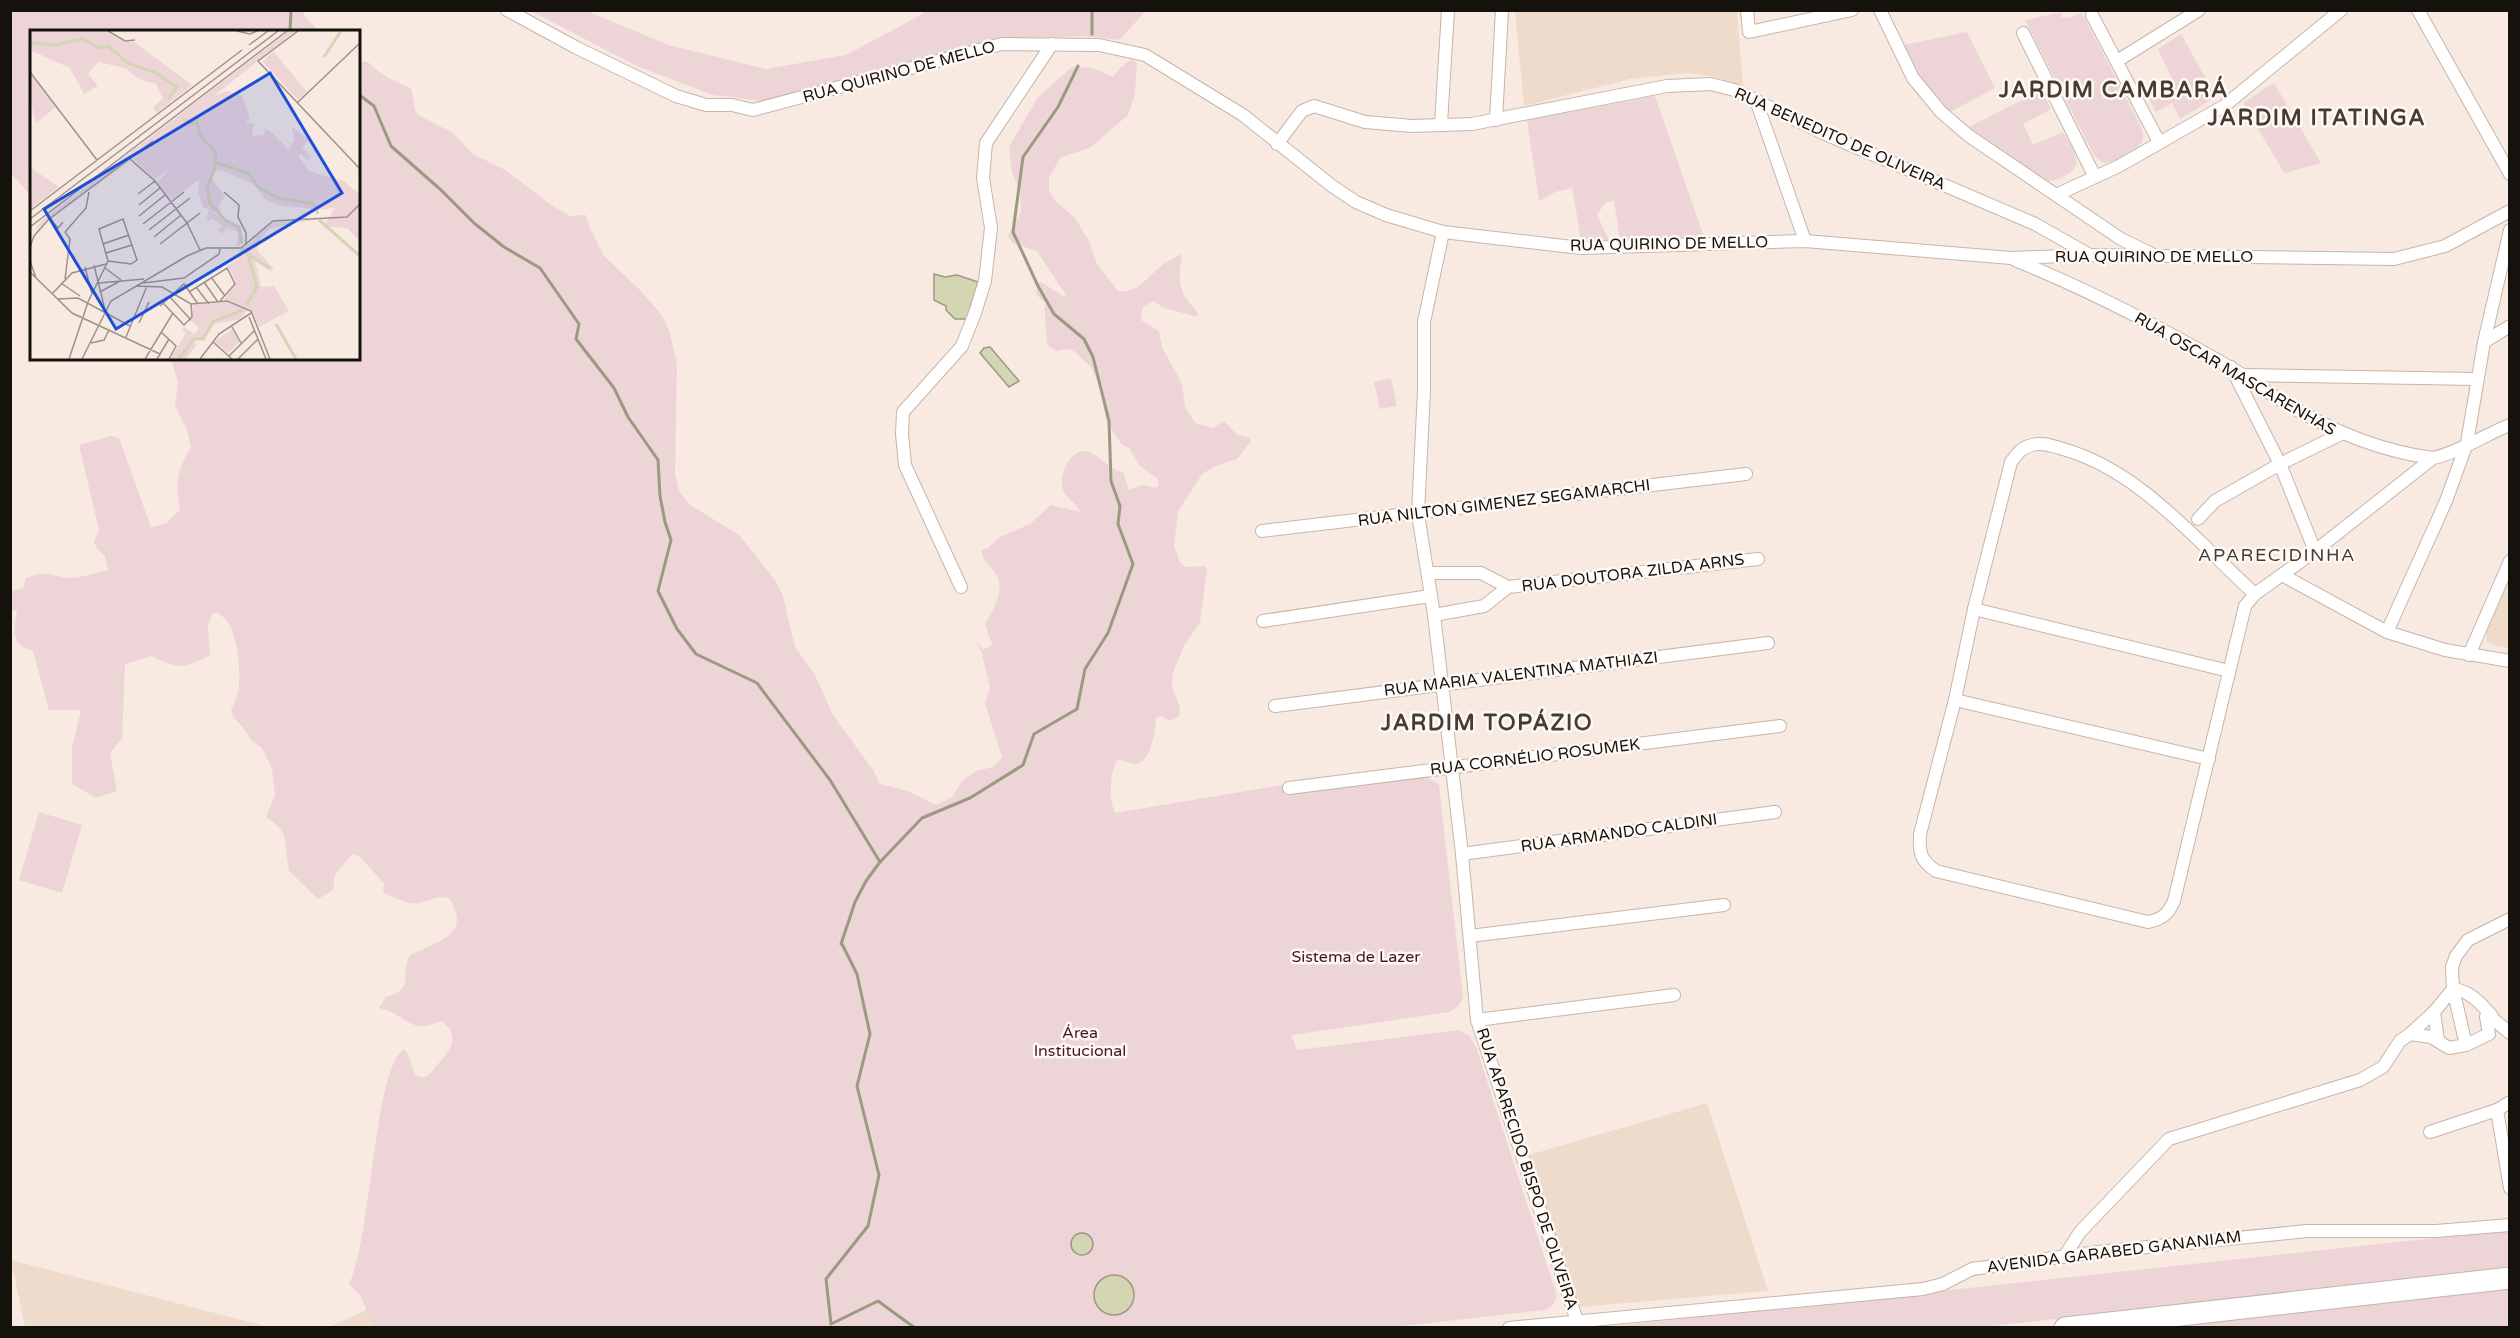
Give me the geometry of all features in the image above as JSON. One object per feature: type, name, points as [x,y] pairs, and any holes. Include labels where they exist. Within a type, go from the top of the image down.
[{"type":"highway","points":[[2414,1288],[2510,1271]]},
{"type":"highway","points":[[2065,1328],[2510,1278]]},
{"type":"street","name":"RUA QUIRINO DE MELLO","points":[[507,10],[577,48],[676,96],[706,105],[732,105],[753,110],[1002,44],[1099,45],[1145,55],[1243,115],[1277,144],[1356,202],[1386,215],[1443,232],[1581,248],[1805,241],[2011,258],[2089,255],[2394,259],[2445,246],[2510,211]]},
{"type":"street","points":[[1441,124],[1448,10]]},
{"type":"street","points":[[1496,120],[1502,10]]},
{"type":"street","points":[[1747,10],[1749,32],[1852,10]]},
{"type":"street","points":[[1880,10],[1913,78],[1941,112],[1969,136],[2121,239],[2157,256]]},
{"type":"street","points":[[2116,61],[2199,10]]},
{"type":"street","points":[[2418,10],[2510,174]]},
{"type":"street","points":[[2056,195],[2119,166],[2224,106],[2338,12]]},
{"type":"street","points":[[2092,15],[2159,142]]},
{"type":"street","points":[[2023,33],[2095,177]]},
{"type":"street","points":[[961,587],[905,465],[902,434],[903,412],[962,345],[975,313],[985,280],[991,228],[982,178],[986,143],[1052,44]]},
{"type":"street","name":"RUA BENEDITO DE OLIVEIRA","points":[[1277,144],[1302,111],[1314,106],[1365,122],[1412,126],[1472,124],[1667,86],[1711,84],[1734,90],[1757,103],[2035,225],[2089,255]]},
{"type":"street","points":[[1757,103],[1805,241]]},
{"type":"street","points":[[2387,632],[2446,501],[2467,443],[2484,342],[2510,230]]},
{"type":"street","name":"RUA APARECIDO BISPO DE OLIVEIRA","points":[[1443,232],[1424,322],[1424,390],[1418,514],[1434,615],[1462,854],[1477,1020],[1577,1320]]},
{"type":"street","name":"RUA OSCAR MASCARENHAS","points":[[2011,258],[2111,304],[2231,367],[2279,399],[2342,434],[2398,453],[2433,458]]},
{"type":"street","points":[[2484,342],[2510,326]]},
{"type":"street","points":[[2231,367],[2280,464],[2315,551]]},
{"type":"street","points":[[2243,375],[2477,379]]},
{"type":"street","points":[[2255,594],[2154,500],[2108,467],[2080,454],[2047,444],[2020,450],[2011,462],[1974,609],[1955,700],[1920,834],[1919,854],[1925,863],[1936,871],[2148,922],[2168,914],[2174,901],[2245,606],[2255,594],[2315,551],[2433,458],[2454,452],[2467,443],[2510,425]]},
{"type":"street","points":[[2198,519],[2215,501],[2280,464],[2342,434]]},
{"type":"street","name":"RUA NILTON GIMENEZ SEGAMARCHI","points":[[1262,531],[1746,474]]},
{"type":"street","name":"RUA DOUTORA ZILDA ARNS","points":[[1434,615],[1484,606],[1508,588],[1758,559]]},
{"type":"street","points":[[2469,655],[2510,561]]},
{"type":"street","name":"RUA DOUTORA ZILDA ARNS","points":[[1428,573],[1481,573],[1508,588]]},
{"type":"street","points":[[2282,574],[2387,632],[2419,644],[2510,661]]},
{"type":"street","points":[[1263,621],[1430,596]]},
{"type":"street","points":[[1974,609],[2229,670]]},
{"type":"street","name":"RUA MARIA VALENTINA MATHIAZI","points":[[1275,706],[1768,643]]},
{"type":"street","points":[[1955,700],[2209,759]]},
{"type":"street","name":"RUA CORNÉLIO ROSUMEK","points":[[1289,788],[1780,726]]},
{"type":"street","name":"RUA ARMANDO CALDINI","points":[[1462,854],[1775,812]]},
{"type":"street","points":[[1470,936],[1724,905]]},
{"type":"street","points":[[2466,1045],[2453,989],[2452,967],[2461,948],[2479,933],[2510,919]]},
{"type":"street","points":[[2064,1257],[2080,1232],[2169,1139],[2360,1080],[2383,1067],[2400,1041],[2434,1012],[2453,989]]},
{"type":"street","points":[[2453,989],[2463,990],[2470,995],[2510,1033]]},
{"type":"street","points":[[1477,1020],[1674,995]]},
{"type":"street","points":[[2434,1012],[2438,1040]]},
{"type":"street","points":[[2410,1034],[2424,1034],[2449,1048],[2466,1045],[2489,1034],[2486,1015],[2492,1016]]},
{"type":"street","points":[[2430,1132],[2497,1110],[2510,1102]]},
{"type":"street","points":[[2497,1110],[2510,1188]]},
{"type":"street","name":"AVENIDA GARABED GANANIAM","points":[[1509,1328],[1923,1289],[1943,1284],[1972,1269],[2307,1231],[2436,1231],[2510,1225]]},
{"type":"shaded area","points":[[1515,11],[1737,11],[1743,86],[1716,77],[1686,73],[1630,79],[1524,106]]},
{"type":"shaded area","points":[[934,274],[945,277],[957,275],[978,282],[967,319],[955,319],[946,310],[946,306],[934,300]]},
{"type":"shaded area","points":[[990,347],[1019,381],[1009,387],[980,353],[984,348]]},
{"type":"shaded area","points":[[2509,577],[2509,648],[2487,642],[2486,634]]},
{"type":"shaded area","points":[[1707,1103],[1768,1291],[1579,1307],[1529,1155]]},
{"type":"shaded area","points":[[1082,1233],[1090,1236],[1093,1244],[1090,1252],[1082,1255],[1074,1252],[1071,1244],[1074,1236]]},
{"type":"shaded area","points":[[11,1260],[268,1327],[25,1327]]},
{"type":"shaded area","points":[[1114,1275],[1122,1276],[1128,1281],[1133,1287],[1133,1303],[1128,1309],[1122,1314],[1114,1315],[1106,1314],[1100,1309],[1095,1303],[1094,1295],[1095,1287],[1100,1281],[1106,1276]]},
{"type":"shaded area","points":[[367,1310],[380,1327],[327,1328]]},
{"type":"green space","points":[[10,11],[302,11],[318,30],[30,30],[30,195],[11,173]]},
{"type":"green space","points":[[531,11],[587,11],[668,45],[766,69],[846,55],[919,16],[924,11],[1146,11],[1119,40],[1084,36],[997,40],[762,101],[713,95],[639,67]]},
{"type":"green space","points":[[2063,12],[2061,17],[2068,18],[2082,13],[2141,127],[2142,142],[2128,155],[2104,163],[2095,157],[2025,20]]},
{"type":"green space","points":[[1967,32],[1995,88],[1950,112],[1918,74],[1904,45]]},
{"type":"green space","points":[[2181,34],[2216,97],[2180,119],[2172,103],[2156,112],[2147,95],[2173,81],[2158,49]]},
{"type":"green space","points":[[1132,59],[1137,63],[1135,94],[1128,115],[1090,148],[1061,157],[1049,177],[1049,190],[1055,201],[1075,218],[1088,239],[1097,264],[1118,291],[1136,288],[1164,264],[1182,254],[1180,278],[1182,290],[1198,317],[1164,308],[1153,301],[1143,307],[1141,320],[1159,331],[1162,347],[1182,384],[1185,407],[1195,423],[1213,428],[1224,421],[1237,435],[1249,437],[1251,441],[1237,459],[1215,466],[1202,474],[1178,512],[1174,545],[1180,563],[1186,567],[1205,566],[1207,570],[1200,622],[1184,646],[1173,672],[1172,687],[1180,707],[1179,716],[1170,721],[1160,716],[1156,718],[1152,744],[1146,758],[1141,762],[1134,764],[1118,759],[1115,764],[1111,793],[1115,813],[1283,785],[1285,795],[1410,776],[1426,778],[1439,785],[1463,998],[1450,1012],[1291,1035],[1297,1050],[1459,1030],[1470,1036],[1476,1047],[1557,1296],[1554,1303],[1544,1310],[1386,1328],[374,1327],[360,1295],[349,1284],[357,1262],[363,1231],[379,1120],[386,1088],[394,1063],[404,1049],[415,1075],[424,1077],[432,1072],[452,1043],[451,1032],[441,1021],[430,1025],[415,1025],[379,1008],[386,997],[401,990],[404,985],[410,955],[441,941],[455,929],[457,921],[455,910],[449,898],[436,898],[417,904],[383,892],[384,883],[359,856],[352,854],[335,875],[333,890],[318,899],[289,871],[284,835],[278,826],[266,817],[275,795],[272,769],[262,748],[251,740],[244,728],[233,717],[231,708],[238,692],[239,680],[238,656],[230,626],[217,612],[212,614],[208,626],[210,655],[194,663],[181,666],[152,656],[125,664],[122,739],[110,753],[117,791],[96,798],[72,784],[72,748],[81,710],[49,710],[33,651],[20,644],[15,635],[17,610],[11,611],[10,591],[23,588],[26,578],[33,575],[49,574],[74,578],[108,570],[105,556],[97,549],[94,542],[99,530],[79,445],[111,436],[119,438],[151,527],[165,524],[180,510],[178,477],[191,447],[187,430],[175,406],[178,382],[171,360],[360,360],[360,62],[368,62],[388,78],[411,88],[418,115],[453,133],[473,154],[505,170],[554,207],[570,216],[586,215],[604,256],[639,289],[661,314],[669,330],[677,364],[675,473],[679,491],[689,504],[740,536],[775,580],[783,596],[795,647],[815,675],[833,715],[873,770],[880,784],[908,791],[936,805],[952,797],[962,781],[976,771],[993,767],[1002,757],[985,703],[990,688],[982,654],[975,639],[983,650],[992,645],[985,624],[992,613],[1000,587],[996,574],[985,560],[981,550],[988,548],[1000,537],[1030,524],[1051,505],[1080,512],[1064,493],[1062,479],[1068,462],[1075,454],[1082,451],[1095,455],[1108,465],[1123,472],[1129,490],[1142,485],[1156,488],[1159,485],[1157,478],[1140,466],[1129,448],[1121,444],[1106,420],[1101,390],[1091,367],[1074,351],[1067,349],[1056,351],[1047,345],[1045,303],[1037,295],[1036,284],[1041,282],[1063,296],[1066,297],[1066,295],[1037,251],[1012,243],[1008,236],[1021,212],[1020,192],[1012,172],[1009,147],[1038,97],[1072,67],[1093,68],[1113,77]]},
{"type":"green space","points":[[2274,83],[2321,163],[2284,173],[2243,103]]},
{"type":"green space","points":[[2042,90],[2051,109],[2023,124],[2033,145],[2063,132],[2076,158],[2076,164],[2071,172],[2045,182],[1967,128]]},
{"type":"green space","points":[[1655,96],[1705,240],[1620,241],[1614,200],[1605,203],[1597,215],[1609,240],[1581,239],[1572,188],[1555,192],[1539,201],[1527,120]]},
{"type":"green space","points":[[1391,378],[1397,406],[1380,409],[1374,382]]},
{"type":"green space","points":[[39,812],[82,825],[62,893],[19,880]]},
{"type":"green space","points":[[2509,1230],[2509,1266],[2455,1275],[1982,1327],[1597,1328]]},
{"type":"green space","points":[[2509,1288],[2509,1327],[2154,1327]]},
{"type":"waterway","points":[[290,30],[291,10]]},
{"type":"waterway","points":[[1092,10],[1092,34]]},
{"type":"waterway","points":[[841,944],[855,902],[866,881],[880,862],[922,818],[970,798],[1023,765],[1034,734],[1077,709],[1085,669],[1108,633],[1133,564],[1118,524],[1120,506],[1111,481],[1109,421],[1093,357],[1084,339],[1054,314],[1013,232],[1023,157],[1058,107],[1078,66]]},
{"type":"waterway","points":[[360,96],[374,106],[391,146],[474,223],[504,247],[540,268],[579,324],[576,339],[614,388],[628,417],[658,460],[660,496],[671,540],[658,591],[677,629],[696,654],[757,683],[830,780],[880,862]]},
{"type":"waterway","points":[[842,944],[857,974],[870,1034],[857,1086],[879,1175],[868,1226],[826,1279],[831,1324],[878,1301],[915,1328]]},
{"type":"district","name":"JARDIM CAMBARÁ","points":[[2114,90]]},
{"type":"district","name":"JARDIM ITATINGA","points":[[2317,118]]},
{"type":"district","name":"APARECIDINHA","points":[[2277,555]]},
{"type":"district","name":"JARDIM TOPÁZIO","points":[[1487,723]]},
{"type":"park label","name":"Sistema de Lazer","points":[[1356,957]]},
{"type":"park label","name":"Área Institucional","points":[[1080,1042]]}]
